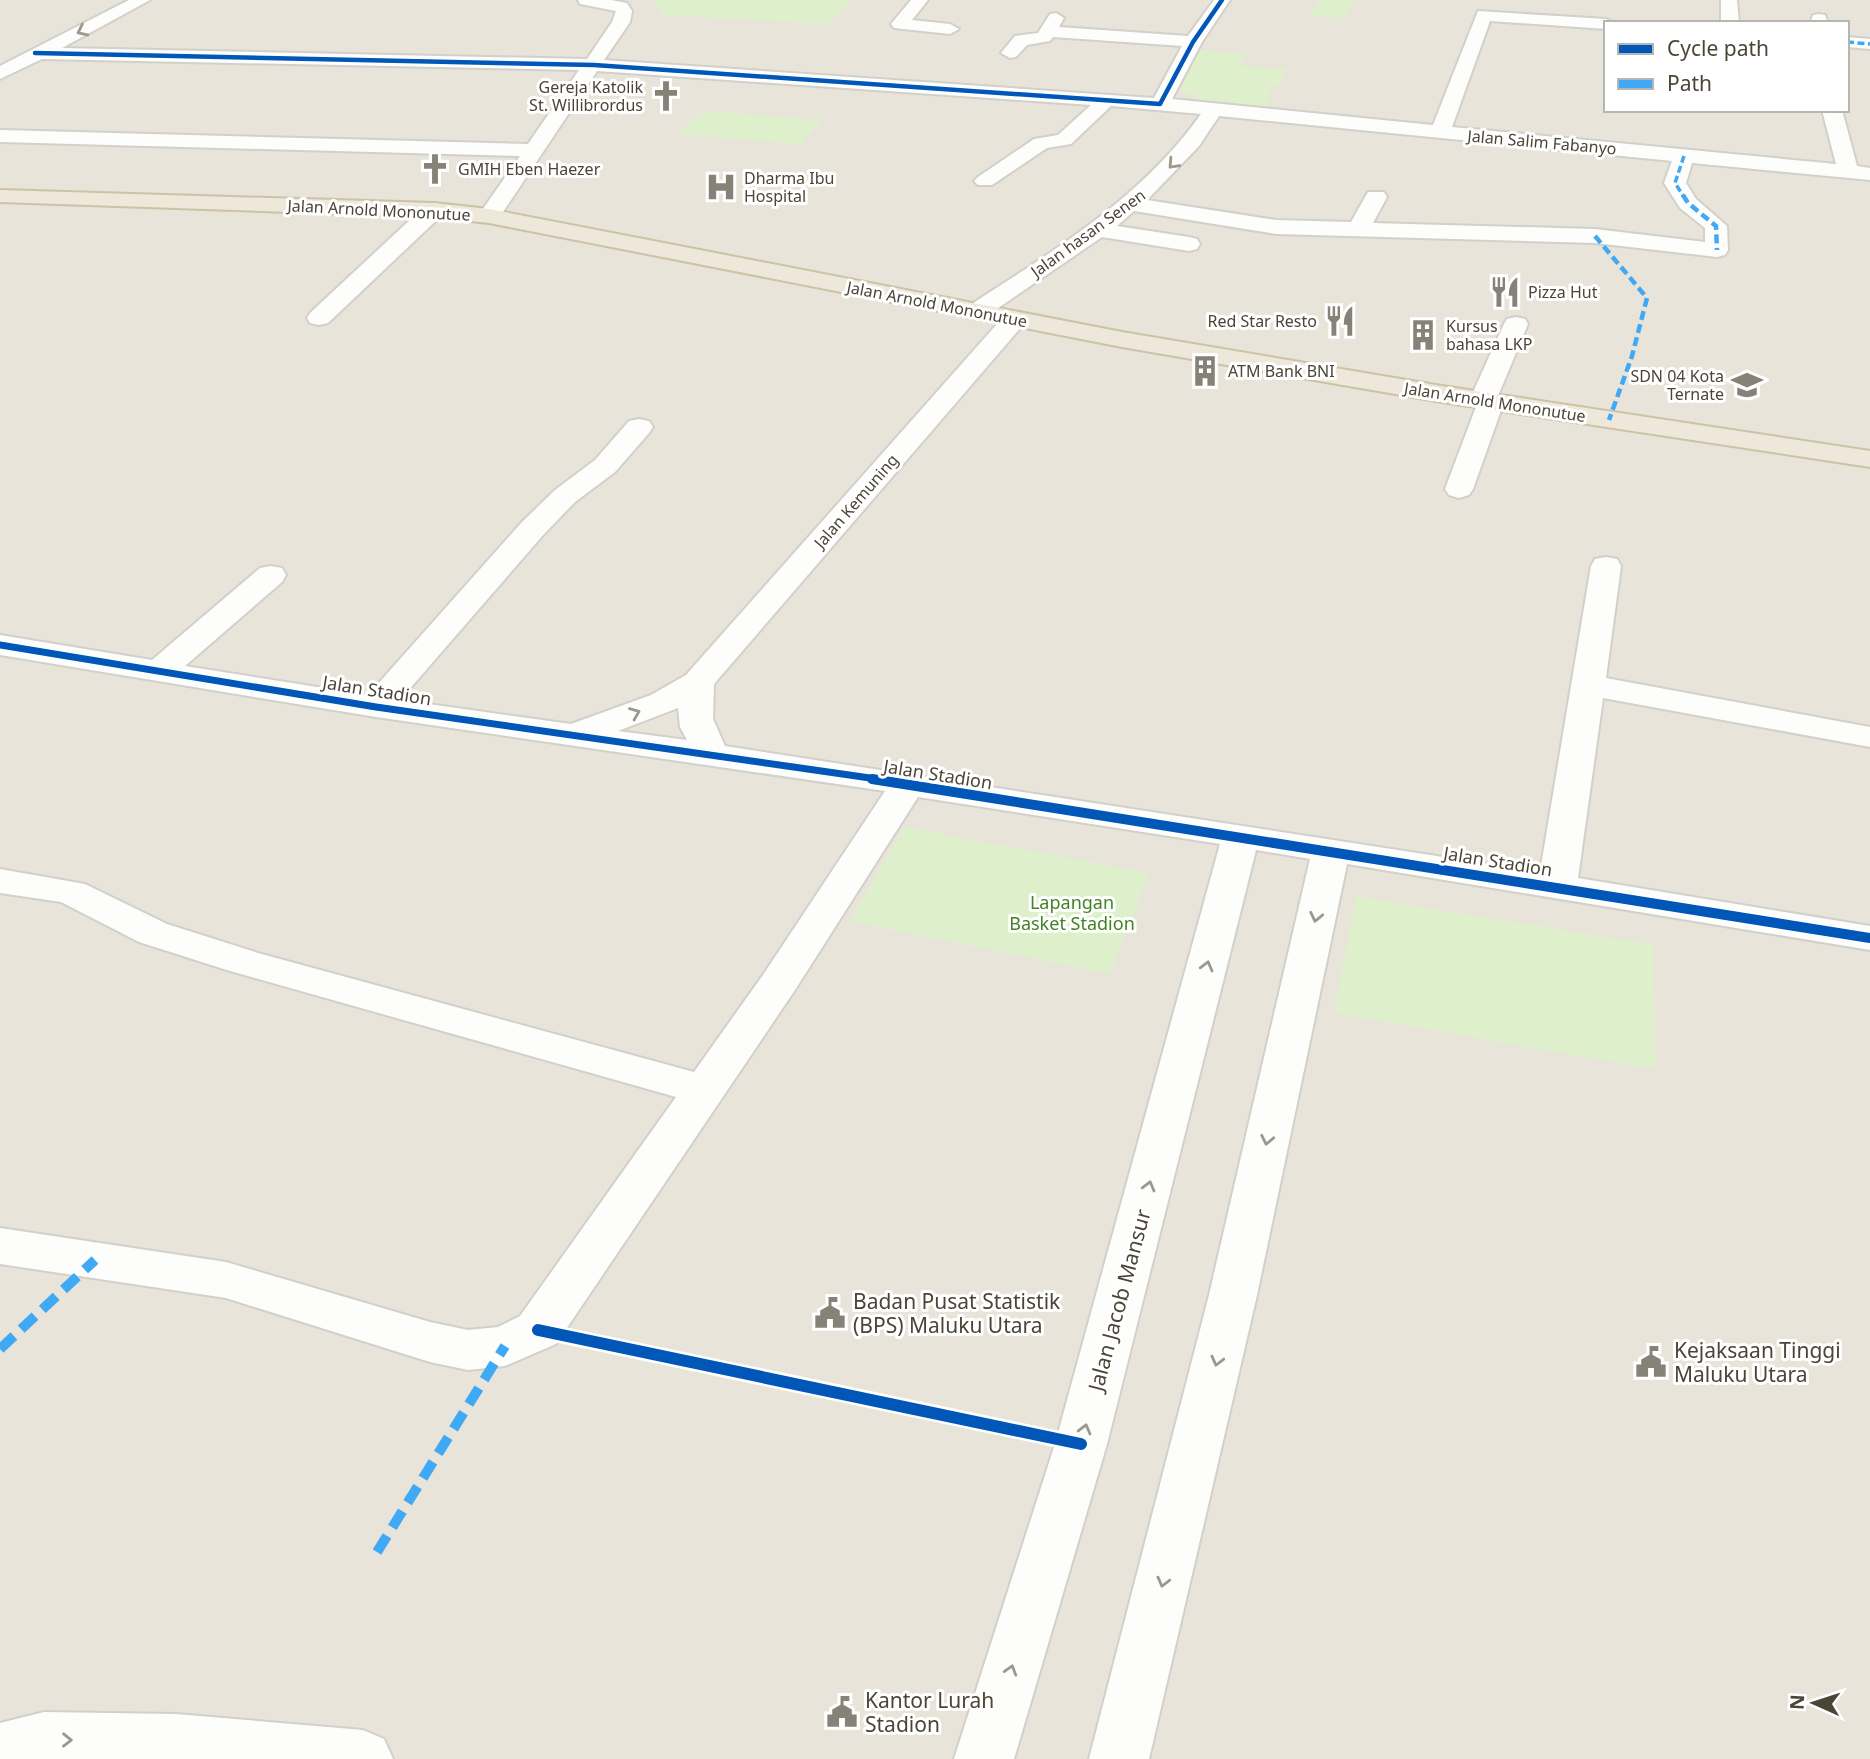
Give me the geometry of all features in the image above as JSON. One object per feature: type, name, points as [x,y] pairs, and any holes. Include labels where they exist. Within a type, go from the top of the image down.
[{"type":"highway","name":"Jalan Arnold Mononutue","points":[[0,196],[434,210],[489,216],[1014,320],[1487,402],[1870,459]]},
{"type":"street","points":[[0,73],[142,0]]},
{"type":"street","points":[[489,216],[621,22],[624,11],[621,7],[586,0]]},
{"type":"street","points":[[920,0],[900,24],[950,29]]},
{"type":"street","points":[[1160,104],[1193,42],[1222,0]]},
{"type":"street","points":[[1729,0],[1730,21]]},
{"type":"street","points":[[1440,132],[1485,7],[1604,24]]},
{"type":"street","points":[[1010,53],[1021,40],[1044,37],[1052,25],[1193,42]]},
{"type":"street","points":[[1849,42],[1870,44]]},
{"type":"street","name":"Jalan Salim Fabanyo","points":[[35,53],[594,65],[1160,104],[1870,174]]},
{"type":"street","points":[[951,90],[965,72]]},
{"type":"street","points":[[985,181],[1041,143],[1064,140],[1107,100]]},
{"type":"street","name":"Jalan hasan Senen","points":[[976,312],[1130,204],[1185,150],[1214,109]]},
{"type":"street","points":[[1833,112],[1848,172]]},
{"type":"street","points":[[0,136],[535,150]]},
{"type":"street","points":[[1130,204],[1276,227],[1595,236],[1717,250],[1716,226],[1688,203],[1675,183],[1684,156]]},
{"type":"street","points":[[1359,229],[1377,197]]},
{"type":"street","points":[[319,318],[434,210]]},
{"type":"street","points":[[1096,229],[1189,244]]},
{"type":"street","name":"Jalan Kemuning","points":[[570,735],[663,702],[698,682],[1014,320]]},
{"type":"street","points":[[1459,489],[1516,324]]},
{"type":"street","points":[[376,707],[533,528],[565,496],[605,466],[639,427]]},
{"type":"street","points":[[1558,886],[1606,566]]},
{"type":"street","points":[[159,671],[271,575]]},
{"type":"street","name":"Jalan Stadion","points":[[0,645],[376,707],[712,753],[1558,886],[1870,938]]},
{"type":"street","points":[[698,682],[693,705],[697,731],[712,753]]},
{"type":"street","points":[[1587,685],[1870,737]]},
{"type":"street","points":[[0,1246],[226,1280],[430,1342],[468,1350],[505,1346],[538,1330],[780,981],[906,785]]},
{"type":"street","name":"Jalan Jacob Mansur","points":[[984,1759],[1082,1444],[1241,836]]},
{"type":"street","points":[[1119,1759],[1233,1295],[1331,851]]},
{"type":"street","points":[[0,881],[71,892],[153,933],[244,962],[704,1090]]},
{"type":"street","points":[[0,1751],[44,1740],[176,1742],[363,1759]]},
{"type":"shaded area","points":[[0,0],[1870,0],[1870,1759],[0,1759]]},
{"type":"green space","points":[[654,0],[853,0],[828,24],[661,15]]},
{"type":"green space","points":[[1318,0],[1354,0],[1345,18],[1310,15]]},
{"type":"green space","points":[[1199,50],[1245,54],[1240,66],[1286,69],[1279,85],[1274,85],[1266,98],[1271,99],[1262,111],[1216,106],[1180,90]]},
{"type":"green space","points":[[704,111],[823,120],[800,144],[678,134]]},
{"type":"green space","name":"Lapangan Basket Stadion","points":[[904,827],[1149,873],[1110,974],[850,921]]},
{"type":"green space","points":[[1356,896],[1654,945],[1655,1069],[1334,1013]]},
{"type":"marked path","points":[[1849,42],[1870,44]]},
{"type":"marked path","points":[[1684,156],[1675,183],[1688,203],[1716,226],[1717,250]]},
{"type":"marked path","points":[[1595,236],[1647,298],[1632,356],[1609,420]]},
{"type":"marked path","points":[[0,1349],[95,1260]]},
{"type":"marked path","points":[[377,1552],[505,1346]]},
{"type":"cycle path","points":[[35,53],[594,65],[1160,104],[1193,42],[1222,0]]},
{"type":"cycle path","points":[[0,645],[376,707],[779,764],[1870,938]]},
{"type":"cycle path","points":[[538,1330],[1081,1444]]},
{"type":"place","name":"Gereja Katolik St. Willibrordus","points":[[666,96]]},
{"type":"place","name":"GMIH Eben Haezer","points":[[435,169]]},
{"type":"place","name":"Dharma Ibu Hospital","points":[[721,187]]},
{"type":"place","name":"Pizza Hut","points":[[1505,292]]},
{"type":"place","name":"Red Star Resto","points":[[1340,321]]},
{"type":"place","name":"Kursus bahasa LKP","points":[[1423,335]]},
{"type":"place","name":"ATM Bank BNI","points":[[1205,371]]},
{"type":"place","name":"SDN 04 Kota Ternate","points":[[1747,385]]},
{"type":"place","name":"Badan Pusat Statistik (BPS) Maluku Utara","points":[[830,1313]]},
{"type":"place","name":"Kejaksaan Tinggi Maluku Utara","points":[[1651,1362]]},
{"type":"place","name":"Kantor Lurah Stadion","points":[[842,1712]]}]
